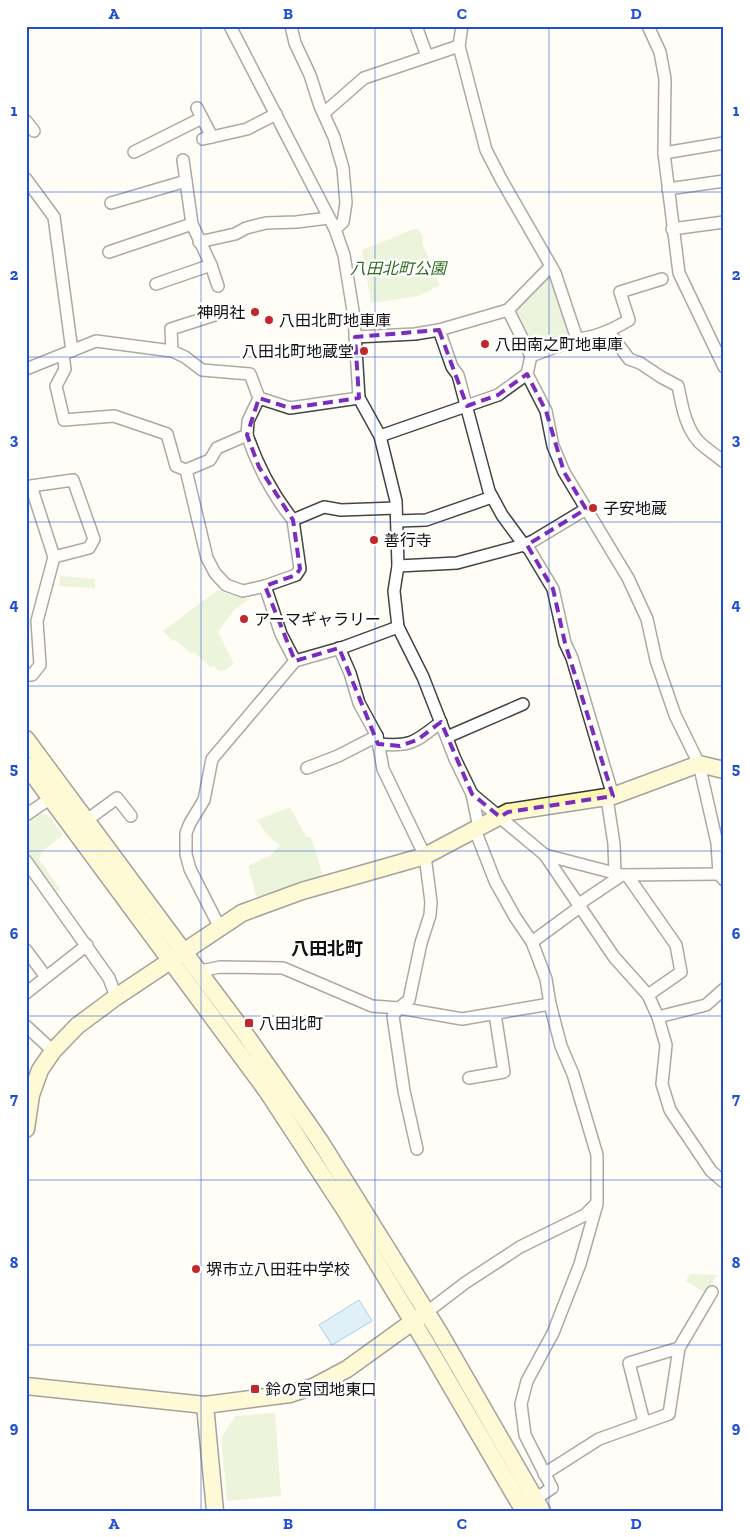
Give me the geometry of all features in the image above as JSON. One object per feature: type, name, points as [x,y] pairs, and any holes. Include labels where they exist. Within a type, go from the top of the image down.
[{"type":"street","points":[[26,740],[87,820],[266,1092],[420,1317],[539,1505],[552,1488],[525,1435],[522,1404],[527,1381],[553,1333],[580,1264],[596,1204],[597,1155],[572,1074],[560,1046],[546,979],[532,942],[515,917],[495,881],[477,829],[472,794],[455,759],[423,677],[398,627],[394,591],[398,566],[396,508],[380,436],[359,398],[355,337],[344,255],[335,230],[230,26]]},
{"type":"street","points":[[291,26],[295,43],[310,75],[334,137],[344,177],[346,203],[343,222],[335,230]]},
{"type":"street","points":[[416,26],[426,56]]},
{"type":"street","points":[[462,26],[459,46],[486,150],[555,273],[577,339]]},
{"type":"street","points":[[648,26],[660,52],[665,79],[664,153],[679,273],[724,368]]},
{"type":"street","points":[[324,113],[364,78],[459,46]]},
{"type":"street","points":[[134,152],[200,113],[207,138],[247,129],[276,114]]},
{"type":"street","points":[[26,120],[34,131]]},
{"type":"street","points":[[664,153],[724,143]]},
{"type":"street","points":[[182,160],[192,224],[211,265],[218,286]]},
{"type":"street","points":[[26,180],[54,217],[68,353],[65,369],[56,386],[64,420],[114,416],[167,434],[176,466],[186,470],[210,460],[217,448],[247,435]]},
{"type":"street","points":[[111,203],[186,181]]},
{"type":"street","points":[[668,190],[724,181]]},
{"type":"street","points":[[200,242],[235,234],[246,228],[266,223],[329,218]]},
{"type":"street","points":[[672,229],[724,222]]},
{"type":"street","points":[[108,252],[192,224]]},
{"type":"street","points":[[156,284],[211,265]]},
{"type":"street","points":[[355,337],[415,334],[439,330],[508,310],[551,266]]},
{"type":"street","points":[[532,356],[577,339],[590,338],[609,332],[629,320],[620,292],[662,278]]},
{"type":"street","points":[[380,436],[498,395],[527,374],[532,356],[508,310]]},
{"type":"street","points":[[172,351],[171,329],[227,311]]},
{"type":"street","points":[[439,330],[452,367],[458,375],[489,491],[502,515],[529,549],[553,589],[565,643],[572,658],[610,797],[614,844],[621,875],[676,945],[681,972],[648,994]]},
{"type":"street","points":[[609,332],[629,359],[640,363],[661,378],[678,386],[684,416],[694,435],[700,443],[724,462]]},
{"type":"street","points":[[26,369],[96,341],[172,351],[185,357],[202,370],[250,374],[258,398],[248,420],[247,435],[259,468],[277,500],[293,520],[300,569],[296,575],[243,592],[226,585],[215,573],[201,541],[203,537],[186,470]]},
{"type":"street","points":[[527,374],[546,411],[553,446],[564,472],[628,578],[647,619],[656,660],[675,715],[699,764],[717,843],[721,877],[621,875],[545,855]]},
{"type":"street","points":[[258,398],[290,408],[359,398]]},
{"type":"street","points":[[26,675],[32,676],[40,665],[37,621],[54,557],[31,486],[73,480],[94,539],[89,548],[54,557]]},
{"type":"street","points":[[397,521],[426,520],[492,497]]},
{"type":"street","points":[[293,520],[324,507],[342,510],[396,508]]},
{"type":"street","points":[[398,566],[457,563],[524,544],[533,541],[586,509]]},
{"type":"street","points":[[265,586],[281,634],[295,661]]},
{"type":"street","points":[[220,928],[190,869],[186,854],[186,833],[204,800],[212,759],[295,661],[398,627]]},
{"type":"street","points":[[339,648],[350,673],[359,702],[377,740],[383,769],[425,856],[431,902],[430,915],[421,943],[409,1000],[393,1016],[404,1090],[417,1149]]},
{"type":"street","points":[[447,737],[523,704]]},
{"type":"street","points":[[307,768],[377,740],[400,746],[417,740],[441,722]]},
{"type":"street","points":[[26,1129],[29,1095],[40,1070],[53,1051],[77,1026],[116,997],[242,913],[264,904],[425,856],[508,812],[610,797],[699,764],[724,770]]},
{"type":"street","points":[[26,765],[177,956],[200,971],[320,1141],[420,1317],[524,1511]]},
{"type":"street","points":[[472,794],[545,855],[614,957],[648,994],[658,1017],[666,1045],[662,1084],[670,1110],[711,1172],[724,1182]]},
{"type":"street","points":[[26,815],[51,798]]},
{"type":"street","points":[[87,820],[117,798],[131,816]]},
{"type":"street","points":[[26,861],[109,978],[116,997]]},
{"type":"street","points":[[532,942],[621,875]]},
{"type":"street","points":[[26,993],[87,945]]},
{"type":"street","points":[[26,950],[46,977]]},
{"type":"street","points":[[200,971],[220,967],[283,968],[372,1006],[399,1008],[462,1019],[550,1004]]},
{"type":"street","points":[[658,1017],[706,1005],[724,989]]},
{"type":"street","points":[[469,1078],[504,1072],[495,1014]]},
{"type":"street","points":[[26,1026],[53,1051]]},
{"type":"street","points":[[26,1386],[205,1405],[290,1394],[315,1386],[347,1369],[465,1283],[520,1247],[585,1215],[596,1204]]},
{"type":"street","points":[[544,1474],[599,1439],[669,1414],[679,1348],[712,1292]]},
{"type":"street","points":[[644,1422],[629,1363],[679,1348]]},
{"type":"street","points":[[205,1405],[214,1511]]},
{"type":"highlighted area","points":[[439,330],[467,406],[498,395],[527,374],[546,411],[564,472],[586,509],[527,545],[553,589],[565,643],[613,796],[508,812],[500,817],[472,794],[441,722],[417,740],[400,746],[378,744],[339,648],[295,661],[265,586],[296,575],[300,569],[293,520],[259,467],[247,435],[259,398],[290,408],[359,398],[355,337]]},
{"type":"green space","name":"八田北町公園","points":[[417,228],[423,237],[422,243],[440,285],[419,296],[371,303],[362,250]]},
{"type":"green space","points":[[544,278],[552,280],[569,332],[566,338],[536,351],[531,349],[514,314],[516,308]]},
{"type":"green space","points":[[60,576],[95,579],[95,588],[59,586]]},
{"type":"green space","points":[[218,590],[250,599],[234,610],[218,632],[234,664],[221,672],[213,666],[210,667],[194,652],[191,654],[176,640],[172,641],[163,631]]},
{"type":"green space","points":[[290,807],[306,837],[311,837],[323,876],[257,898],[248,866],[271,855],[280,845],[269,837],[257,820]]},
{"type":"green space","points":[[39,814],[48,815],[63,835],[42,851],[39,859],[60,889],[54,894],[26,855],[26,823]]},
{"type":"green space","points":[[690,1274],[717,1275],[706,1293],[686,1281]]},
{"type":"green space","points":[[275,1413],[281,1496],[227,1501],[221,1438],[235,1416]]},
{"type":"water","points":[[359,1300],[372,1321],[332,1345],[319,1325]]},
{"type":"place","name":"神明社","points":[[255,312]]},
{"type":"place","name":"八田北町地車庫","points":[[269,320]]},
{"type":"place","name":"八田南之町地車庫","points":[[485,344]]},
{"type":"place","name":"八田北町地蔵堂","points":[[364,351]]},
{"type":"place","name":"子安地蔵","points":[[593,508]]},
{"type":"place","name":"善行寺","points":[[374,540]]},
{"type":"place","name":"アーマギャラリー","points":[[244,619]]},
{"type":"place","name":"八田北町","points":[[249,1023]]},
{"type":"place","name":"堺市立八田荘中学校","points":[[196,1269]]},
{"type":"place","name":"鈴の宮団地東口","points":[[255,1389]]},
{"type":"district","name":"八田北町","points":[[327,949]]}]
